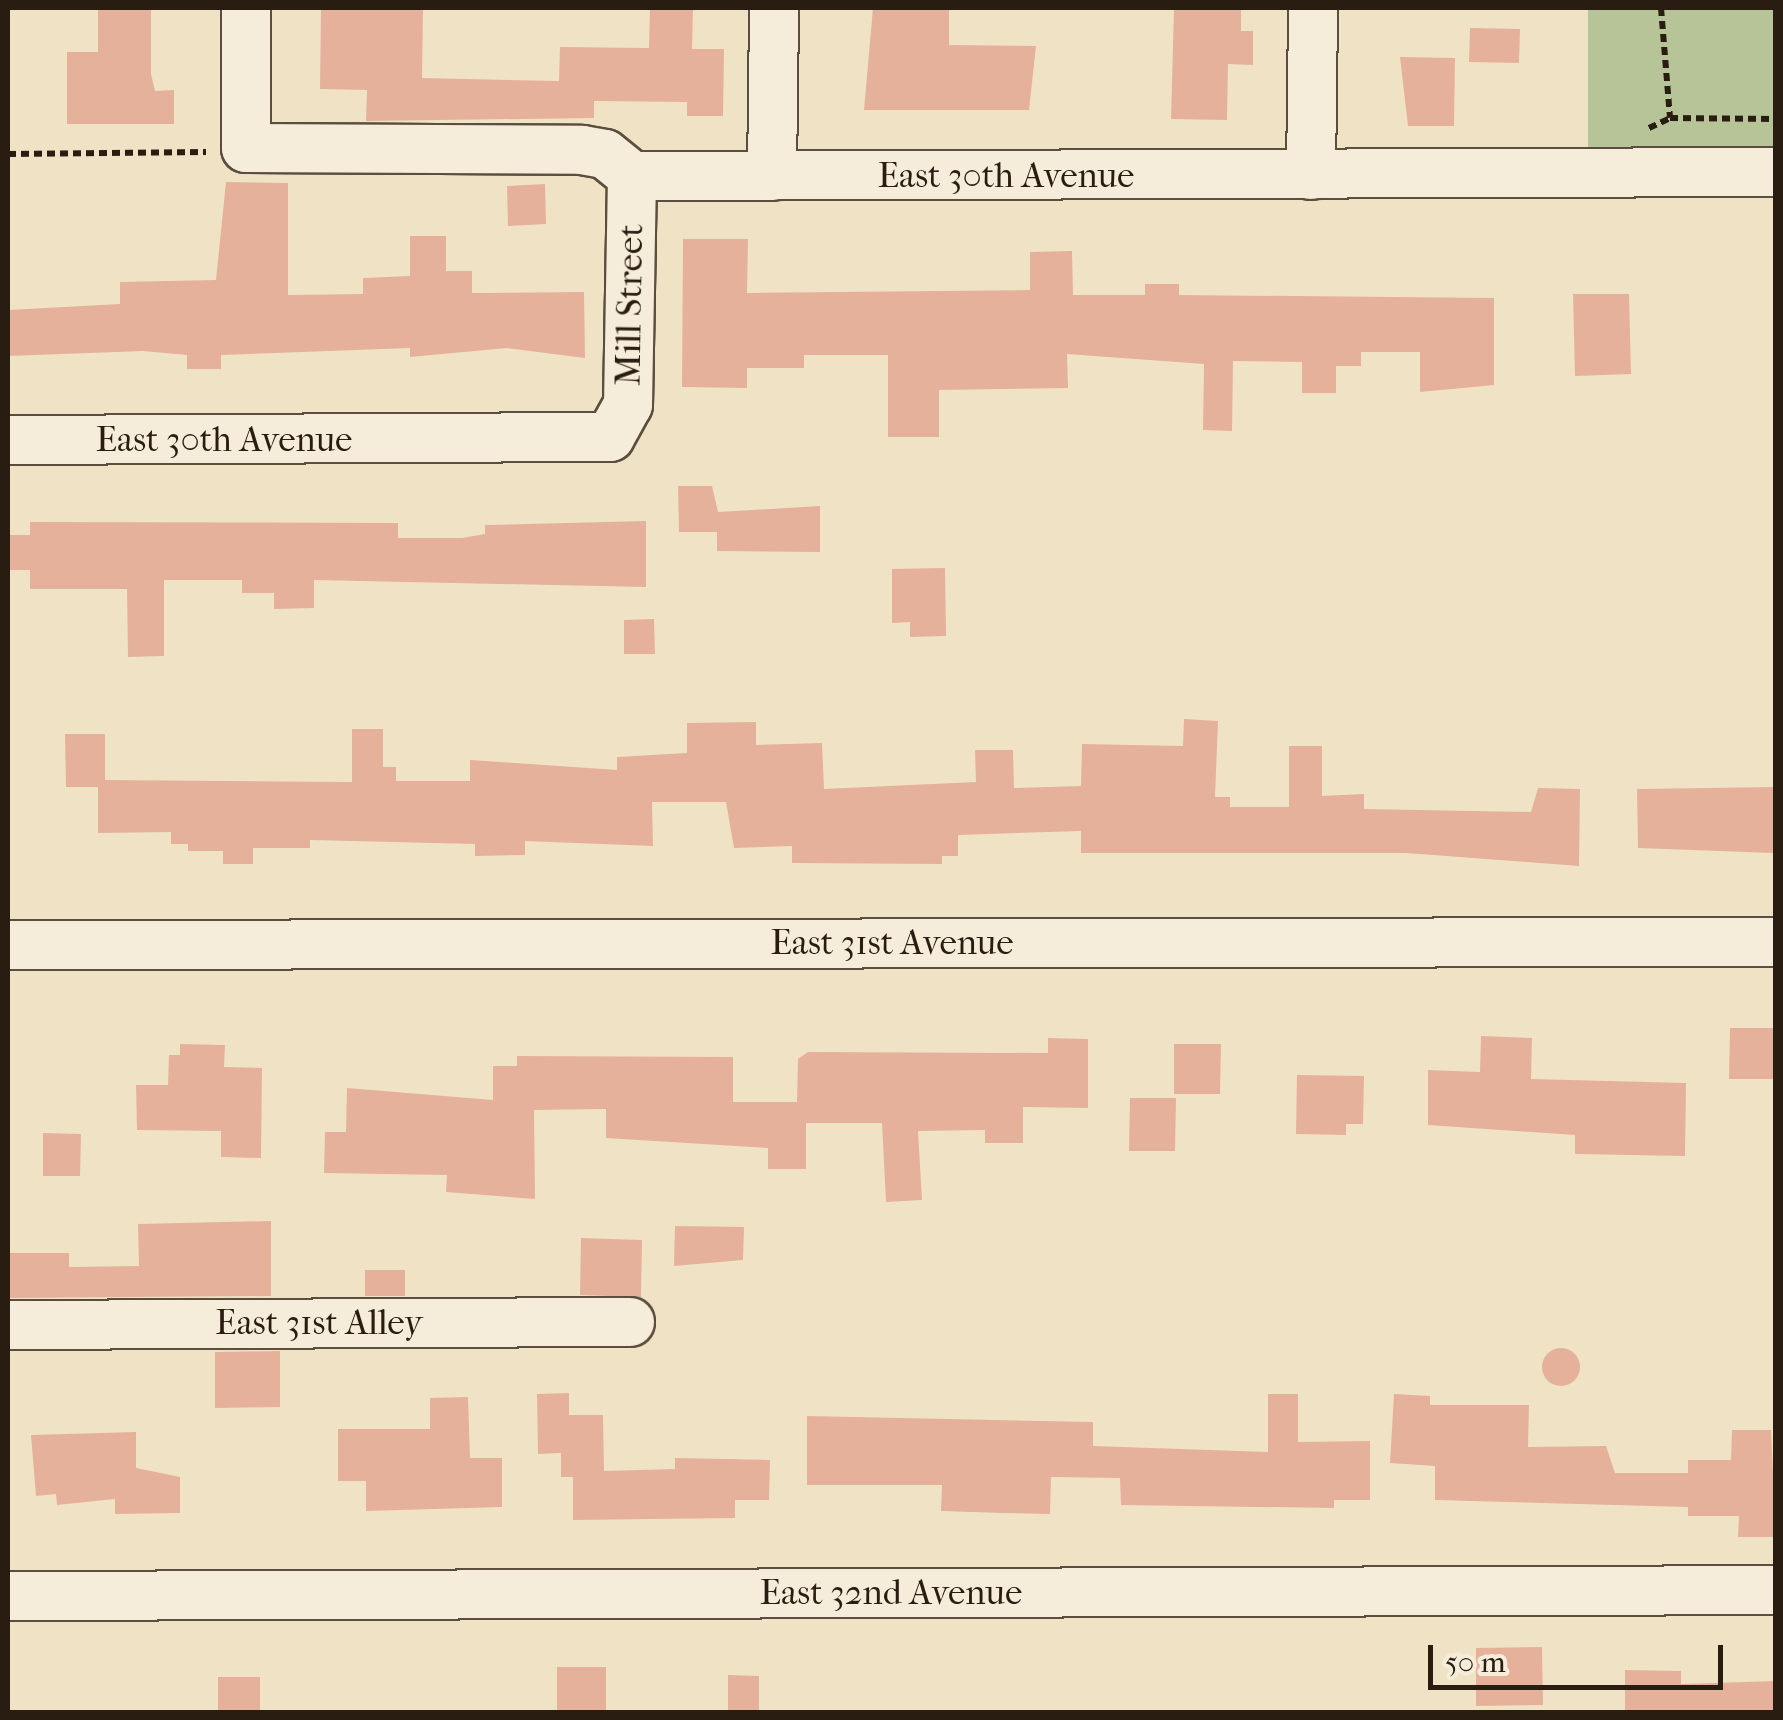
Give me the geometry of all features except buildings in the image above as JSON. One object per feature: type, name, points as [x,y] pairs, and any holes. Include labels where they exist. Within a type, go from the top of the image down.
[{"type":"street","points":[[246,8],[246,148]]},
{"type":"street","points":[[772,176],[774,8]]},
{"type":"street","points":[[1311,175],[1314,8]]},
{"type":"street","name":"East 30th Avenue","points":[[246,148],[582,150],[616,160],[632,176],[1776,172]]},
{"type":"street","name":"Mill Street","points":[[620,432],[628,404],[632,176]]},
{"type":"street","name":"East 30th Avenue","points":[[8,440],[620,432]]},
{"type":"street","name":"East 31st Avenue","points":[[8,944],[1776,942]]},
{"type":"street","name":"East 31st Alley","points":[[8,1325],[630,1322]]},
{"type":"street","name":"East 32nd Avenue","points":[[8,1596],[1776,1590]]},
{"type":"path","points":[[1661,8],[1670,118]]},
{"type":"path","points":[[8,154],[246,148]]},
{"type":"green space","points":[[1588,8],[1775,8],[1775,155],[1588,155]]}]
